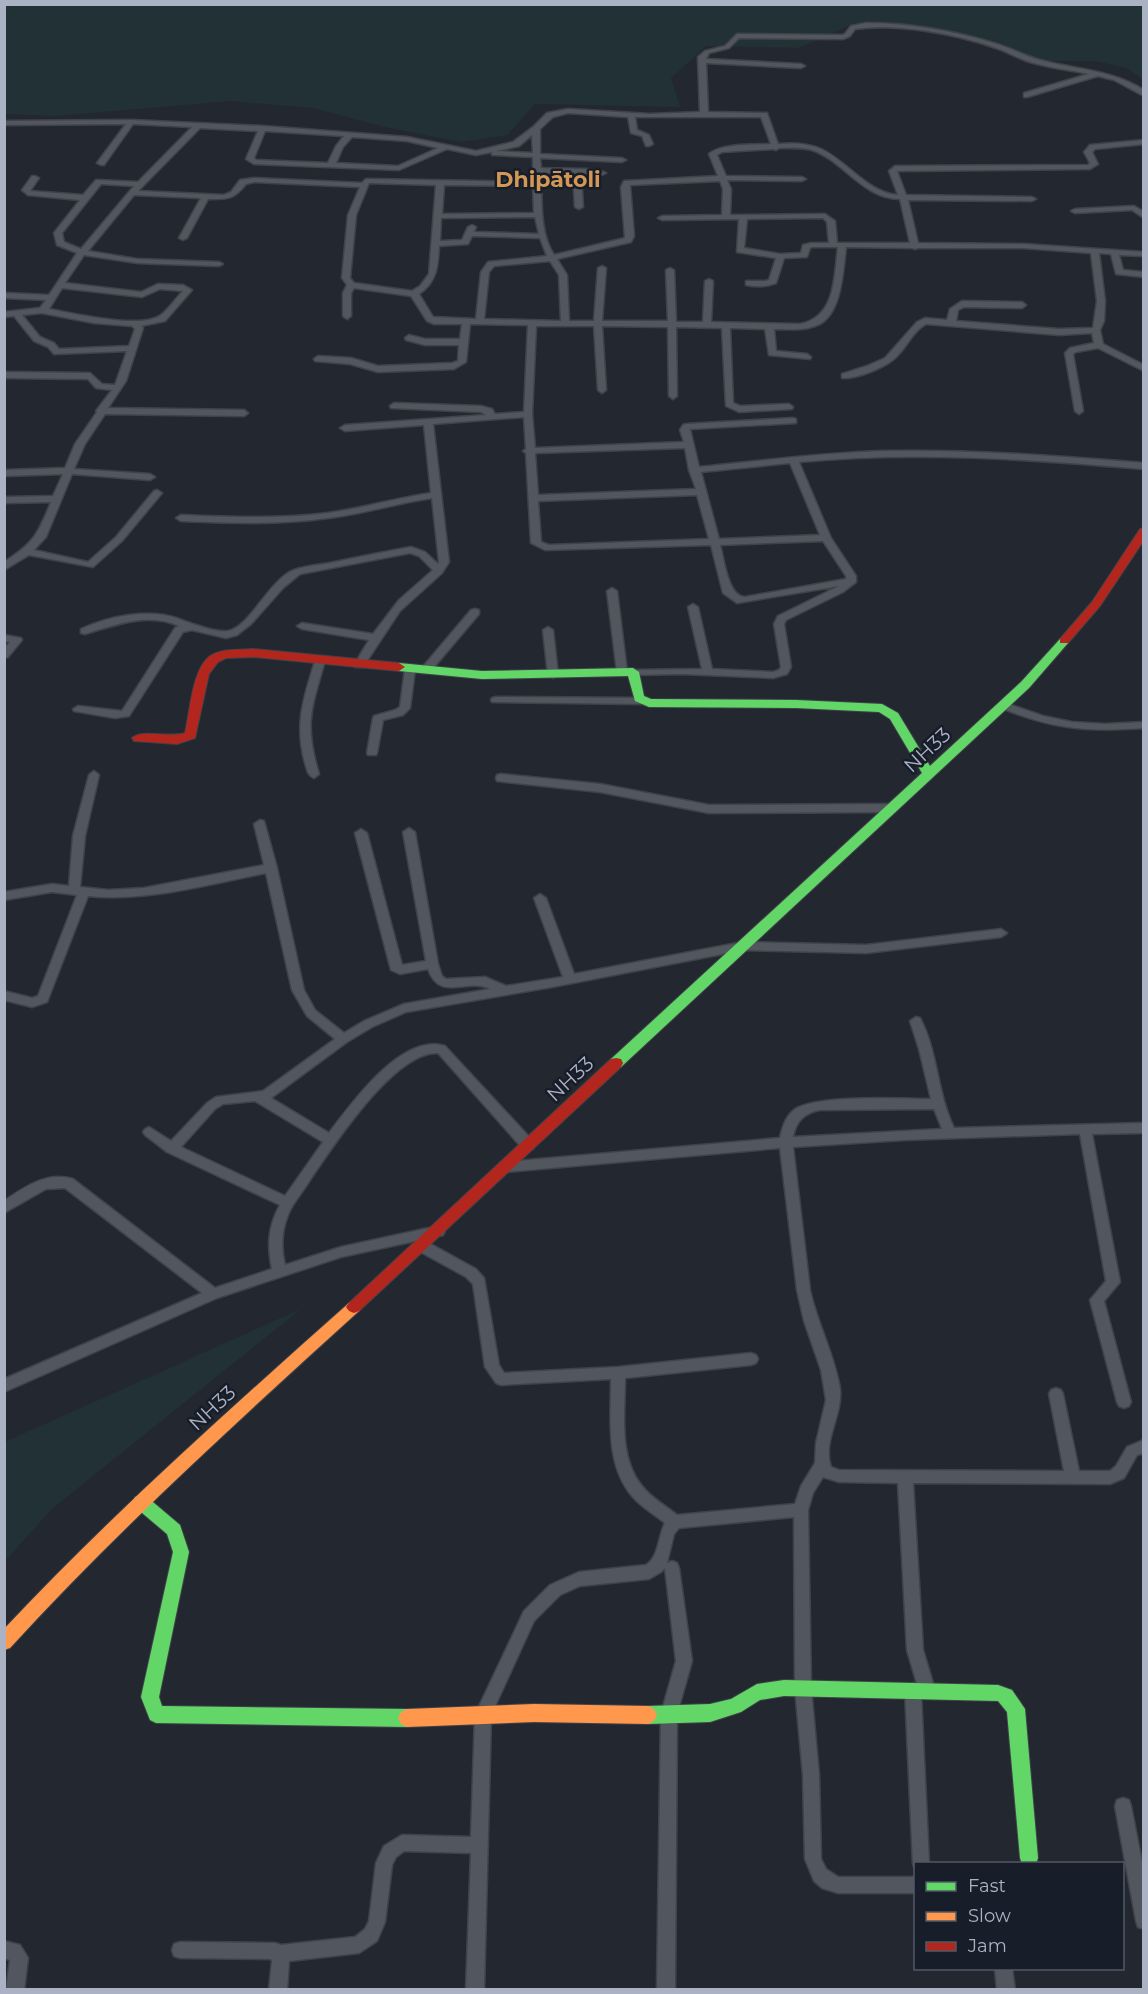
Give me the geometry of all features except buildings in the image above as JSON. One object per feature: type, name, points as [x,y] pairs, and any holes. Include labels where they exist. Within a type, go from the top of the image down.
[{"type":"street","points":[[704,114],[702,61],[706,52],[727,47],[734,38],[742,35],[843,37],[856,26],[875,26],[977,40],[1031,60],[1100,72],[1143,94]]},
{"type":"street","points":[[702,61],[801,66]]},
{"type":"street","points":[[1028,94],[1100,72]]},
{"type":"street","points":[[489,152],[516,144],[544,120],[558,112],[580,111],[688,117],[704,114],[764,115],[776,148]]},
{"type":"street","points":[[631,115],[634,131],[645,135],[649,144]]},
{"type":"street","points":[[101,163],[131,122]]},
{"type":"street","points":[[4,123],[131,122],[196,128],[263,128],[406,139],[460,152],[622,160]]},
{"type":"street","points":[[42,310],[84,253],[140,184],[196,128]]},
{"type":"street","points":[[263,128],[251,161],[406,167],[444,148]]},
{"type":"street","points":[[536,129],[538,215],[542,236],[563,275],[565,323]]},
{"type":"street","points":[[331,165],[340,146],[350,134]]},
{"type":"street","points":[[915,247],[903,198],[893,171],[898,167],[1090,167],[1094,164],[1088,152],[1093,147],[1143,142]]},
{"type":"street","points":[[726,217],[724,179],[714,152],[814,148],[847,167],[877,193],[903,198],[1032,199]]},
{"type":"street","points":[[371,167],[355,206],[351,225],[346,278],[351,285],[414,294],[423,288],[433,274],[440,184]]},
{"type":"street","points":[[536,170],[602,173]]},
{"type":"street","points":[[577,171],[579,207]]},
{"type":"street","points":[[35,178],[26,190],[28,193],[85,198]]},
{"type":"street","points":[[480,322],[486,267],[501,261],[553,258],[628,240],[630,236],[625,187],[627,183],[802,179]]},
{"type":"street","points":[[133,193],[231,196],[239,184],[254,180],[536,184]]},
{"type":"street","points":[[140,184],[102,182],[85,198],[57,237],[67,247],[108,258],[219,264]]},
{"type":"street","points":[[183,238],[206,196]]},
{"type":"street","points":[[1074,211],[1142,211]]},
{"type":"street","points":[[438,216],[538,215]]},
{"type":"street","points":[[436,244],[465,243],[471,234],[474,217]]},
{"type":"street","points":[[743,217],[740,250],[779,256],[804,255],[806,247],[811,245],[1023,246],[1143,254]]},
{"type":"street","points":[[414,294],[429,320],[807,326],[819,321],[837,290],[838,245],[828,217],[662,218]]},
{"type":"street","points":[[471,234],[542,236]]},
{"type":"street","points":[[1095,252],[1095,272],[1100,290],[1096,330],[1099,345]]},
{"type":"street","points":[[1115,253],[1119,272],[1143,275]]},
{"type":"street","points":[[749,283],[766,284],[773,281],[779,256]]},
{"type":"street","points":[[602,268],[598,323],[602,390]]},
{"type":"street","points":[[670,270],[673,396]]},
{"type":"street","points":[[707,324],[710,281]]},
{"type":"street","points":[[4,315],[42,310],[94,320],[136,324],[162,319],[188,290],[183,287],[158,286],[142,295],[60,285]]},
{"type":"street","points":[[346,316],[347,293],[351,285]]},
{"type":"street","points":[[4,295],[51,298]]},
{"type":"street","points":[[951,323],[954,309],[962,304],[1022,304]]},
{"type":"street","points":[[16,313],[37,339],[51,345],[57,352],[132,348]]},
{"type":"street","points":[[845,376],[893,356],[920,323],[933,321],[1059,333],[1096,330]]},
{"type":"street","points":[[318,359],[351,361],[378,369],[454,366],[462,362],[466,322]]},
{"type":"street","points":[[532,323],[528,451],[535,539],[540,547],[826,538]]},
{"type":"street","points":[[4,567],[27,552],[40,537],[68,471],[100,411],[117,388],[139,328],[136,324]]},
{"type":"street","points":[[726,324],[729,404],[739,409],[789,407]]},
{"type":"street","points":[[769,326],[772,353],[807,357]]},
{"type":"street","points":[[409,338],[425,342],[464,342]]},
{"type":"street","points":[[1079,411],[1069,353],[1073,350],[1099,345],[1143,369]]},
{"type":"street","points":[[4,375],[90,376],[99,386],[117,388]]},
{"type":"street","points":[[394,406],[481,409],[489,411],[491,416]]},
{"type":"street","points":[[100,411],[244,413]]},
{"type":"street","points":[[345,428],[528,414]]},
{"type":"street","points":[[359,665],[404,601],[439,571],[444,562],[428,421]]},
{"type":"street","points":[[793,421],[691,426],[685,430],[728,593],[737,600],[851,582]]},
{"type":"street","points":[[528,451],[688,445]]},
{"type":"street","points":[[694,470],[878,454],[978,453],[1143,466]]},
{"type":"street","points":[[794,461],[826,538],[851,576],[851,582]]},
{"type":"street","points":[[4,473],[68,471],[150,477]]},
{"type":"street","points":[[532,498],[700,492]]},
{"type":"street","points":[[27,552],[90,565],[119,539],[157,493]]},
{"type":"street","points":[[181,518],[283,520],[350,512],[403,499],[435,495]]},
{"type":"street","points":[[4,500],[56,499]]},
{"type":"street","name":"NH33","points":[[4,1642],[58,1582],[141,1502],[314,1341],[422,1246],[1003,705],[1052,657],[1096,604],[1143,531]]},
{"type":"street","points":[[84,631],[98,624],[121,620],[170,619],[186,626],[222,634],[236,632],[282,581],[297,572],[411,550],[422,555],[439,571]]},
{"type":"street","points":[[4,556],[16,559]]},
{"type":"street","points":[[138,738],[177,740],[191,735],[202,670],[210,661],[223,654],[253,653],[359,665],[482,675],[708,672],[774,675],[783,672],[786,667],[779,624],[782,618],[840,590],[851,582]]},
{"type":"street","points":[[612,591],[628,672],[643,701]]},
{"type":"street","points":[[693,607],[708,672]]},
{"type":"street","points":[[425,670],[475,612]]},
{"type":"street","points":[[78,710],[115,715],[125,714],[179,630],[186,626]]},
{"type":"street","points":[[302,626],[376,638]]},
{"type":"street","points":[[548,630],[553,675]]},
{"type":"street","points":[[4,638],[16,639],[17,642],[4,655]]},
{"type":"street","points":[[314,774],[304,746],[302,727],[320,661]]},
{"type":"street","points":[[372,753],[378,718],[399,713],[405,708],[410,669]]},
{"type":"street","points":[[496,700],[643,701],[882,708],[894,716],[929,774]]},
{"type":"street","points":[[1003,705],[1056,725],[1084,728],[1143,725]]},
{"type":"street","points":[[4,995],[32,1003],[43,999],[79,890],[79,836],[94,775]]},
{"type":"street","points":[[501,778],[600,788],[709,809],[893,808]]},
{"type":"street","points":[[260,824],[303,1002],[311,1013],[343,1039]]},
{"type":"street","points":[[409,832],[432,964],[438,978],[444,983],[485,981],[504,991]]},
{"type":"street","points":[[361,833],[394,967],[400,970],[432,964]]},
{"type":"street","points":[[4,896],[41,889],[79,890],[108,894],[144,892],[271,868]]},
{"type":"street","points":[[540,898],[570,980]]},
{"type":"street","points":[[172,1148],[210,1106],[220,1100],[256,1096],[275,1091],[343,1039],[368,1024],[404,1008],[570,980],[743,945],[866,949],[1001,933]]},
{"type":"street","points":[[916,1021],[926,1044],[938,1104],[951,1134]]},
{"type":"street","points":[[279,1270],[274,1250],[275,1232],[288,1203],[331,1141],[385,1075],[410,1057],[434,1048],[445,1054],[528,1145]]},
{"type":"street","points":[[256,1096],[331,1141]]},
{"type":"street","points":[[938,1104],[887,1103],[806,1108],[795,1114],[788,1124],[786,1141],[808,1310],[833,1389],[834,1404],[821,1457],[822,1465],[831,1474],[839,1476],[905,1478],[1117,1476],[1125,1469],[1132,1451],[1143,1446]]},
{"type":"street","points":[[505,1167],[680,1149],[786,1141],[1143,1128]]},
{"type":"street","points":[[1085,1129],[1113,1282],[1097,1300],[1124,1402]]},
{"type":"street","points":[[149,1132],[172,1148],[288,1203]]},
{"type":"street","points":[[4,1208],[43,1185],[52,1182],[68,1183],[213,1294]]},
{"type":"street","points":[[4,1386],[213,1294],[279,1270],[341,1252],[439,1230]]},
{"type":"street","points":[[422,1246],[471,1273],[479,1282],[492,1367],[501,1379],[618,1373],[751,1359]]},
{"type":"street","points":[[618,1373],[620,1452],[626,1475],[637,1491],[675,1522]]},
{"type":"street","points":[[1056,1394],[1073,1478]]},
{"type":"street","points":[[822,1465],[806,1491],[801,1510],[803,1688],[811,1775],[813,1860],[820,1875],[828,1882],[838,1885],[914,1885]]},
{"type":"street","points":[[905,1478],[915,1650],[920,1690],[921,1862]]},
{"type":"street","points":[[141,1502],[174,1530],[181,1551],[150,1697],[151,1706],[156,1714],[388,1718],[669,1714],[722,1711],[767,1689],[998,1693],[1011,1702],[1016,1709],[1029,1858]]},
{"type":"street","points":[[475,1989],[483,1715],[529,1616],[542,1600],[555,1590],[579,1579],[649,1572],[657,1568],[663,1558],[665,1533],[675,1522],[801,1510]]},
{"type":"street","points":[[666,1989],[669,1714],[684,1661],[672,1568]]},
{"type":"street","points":[[1123,1806],[1143,1921]]},
{"type":"street","points":[[180,1950],[268,1950],[279,1954],[359,1945],[374,1934],[378,1922],[384,1864],[387,1854],[394,1847],[402,1843],[480,1845]]},
{"type":"street","points":[[4,1949],[14,1951],[19,1958],[15,1989]]},
{"type":"street","points":[[278,1989],[281,1967],[279,1954]]},
{"type":"street","points":[[1003,1970],[1006,1989]]},
{"type":"shaded area","points":[[5,5],[1143,5],[1143,80],[1127,68],[1095,61],[1043,61],[1023,55],[1001,43],[887,24],[855,23],[799,48],[706,46],[671,78],[680,107],[535,104],[507,135],[462,142],[385,127],[313,108],[230,101],[56,116],[5,114]]},
{"type":"shaded area","points":[[301,1309],[53,1508],[5,1561],[5,1442]]},
{"type":"traffic: fast","points":[[616,1063],[1025,685],[1064,641]]},
{"type":"traffic: fast","points":[[399,667],[482,675],[633,672],[639,698],[649,703],[796,704],[882,708],[894,716],[929,774]]},
{"type":"traffic: fast","points":[[141,1502],[174,1530],[181,1552],[150,1697],[156,1714],[407,1718]]},
{"type":"traffic: fast","points":[[648,1715],[710,1713],[735,1706],[757,1692],[784,1688],[998,1693],[1006,1696],[1016,1709],[1029,1858]]},
{"type":"traffic: slow","points":[[4,1642],[87,1554],[219,1429],[354,1307]]},
{"type":"traffic: slow","points":[[407,1718],[534,1713],[648,1715]]},
{"type":"traffic: jam","points":[[1064,641],[1096,604],[1144,531]]},
{"type":"traffic: jam","points":[[138,738],[177,740],[191,735],[203,673],[214,659],[224,655],[253,653],[399,667]]},
{"type":"traffic: jam","points":[[354,1307],[616,1063]]},
{"type":"district","name":"Dhipātoli","points":[[548,179]]}]
